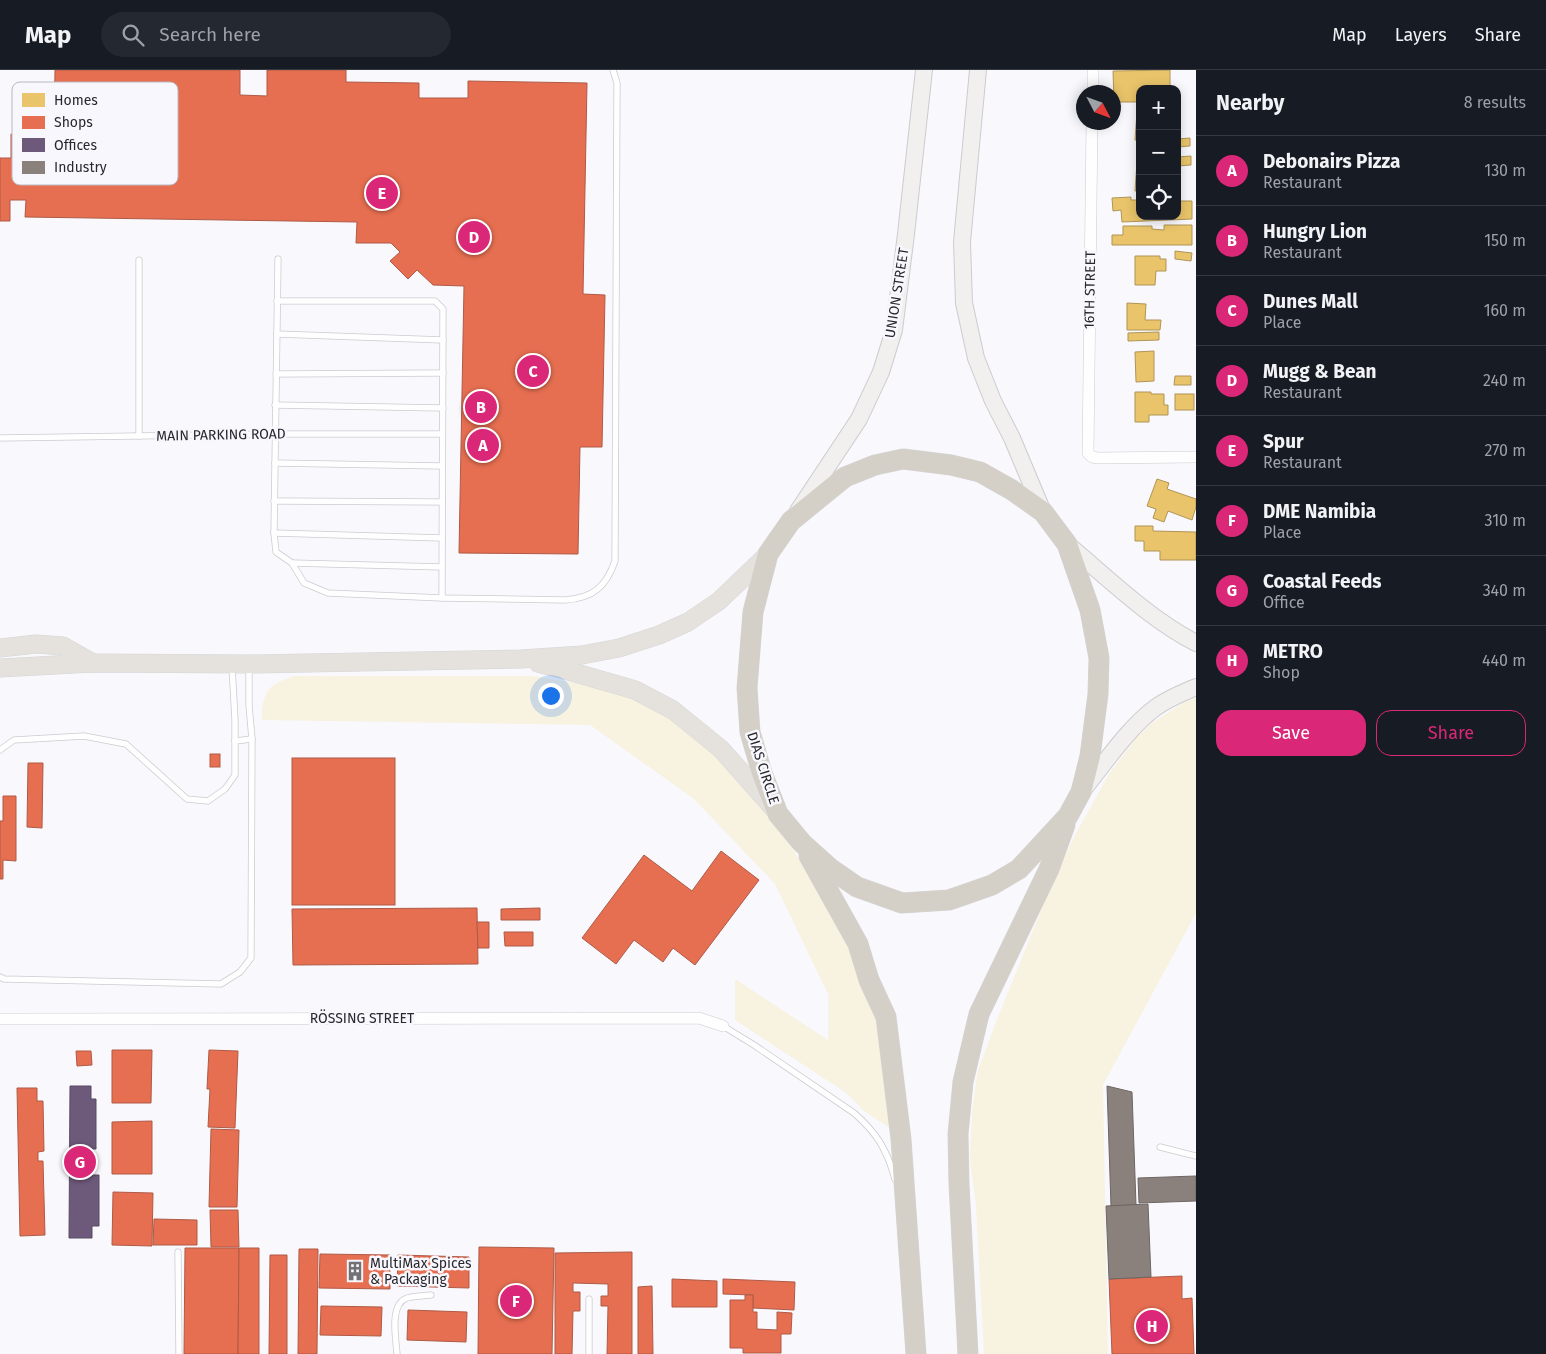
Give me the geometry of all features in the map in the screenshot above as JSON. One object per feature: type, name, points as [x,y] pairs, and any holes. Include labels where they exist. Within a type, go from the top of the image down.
[{"type":"highway","name":"DIAS CIRCLE","points":[[903,459],[951,465],[980,472],[1012,490],[1043,512],[1067,544],[1090,610],[1099,658],[1098,694],[1090,756],[1081,792],[1068,816],[1019,869],[992,885],[949,900],[902,903],[857,887],[830,869],[802,843],[778,814],[762,773],[750,732],[747,688],[753,612],[768,554],[791,521],[845,477],[875,465],[903,459]]},
{"type":"highway","points":[[968,1354],[958,1134],[963,1082],[979,1014],[1049,869],[1068,816]]},
{"type":"highway","points":[[802,843],[858,944],[869,980],[886,1017],[901,1139],[916,1354]]},
{"type":"main road","name":"UNION STREET","points":[[791,521],[859,418],[881,372],[894,330],[924,70]]},
{"type":"main road","points":[[978,70],[962,242],[964,304],[976,358],[993,401],[1012,438],[1043,512]]},
{"type":"main road","points":[[1067,544],[1172,630],[1196,643]]},
{"type":"main road","points":[[4,670],[93,663],[240,664],[521,659],[591,653],[618,648],[659,635],[688,622],[719,601],[768,554]]},
{"type":"main road","points":[[0,648],[36,644],[63,646],[93,663]]},
{"type":"main road","points":[[521,659],[635,690],[673,710],[721,749],[778,814]]},
{"type":"main road","points":[[1081,792],[1136,724],[1155,708],[1180,693],[1196,687]]},
{"type":"street","points":[[1093,70],[1093,85]]},
{"type":"street","name":"16TH STREET","points":[[1092,130],[1088,453],[1092,457],[1196,456]]},
{"type":"street","name":"RÖSSING STREET","points":[[0,1019],[698,1018],[723,1026]]},
{"type":"lane","points":[[278,259],[274,533],[276,552],[292,563],[304,583],[328,593],[442,598],[579,599],[592,594],[603,585],[611,574],[615,561],[617,83],[613,70]]},
{"type":"lane","points":[[139,260],[139,436]]},
{"type":"lane","points":[[277,302],[435,301],[443,309],[442,598]]},
{"type":"lane","points":[[277,334],[443,340]]},
{"type":"lane","points":[[276,374],[443,373]]},
{"type":"lane","points":[[276,405],[443,408]]},
{"type":"lane","name":"MAIN PARKING ROAD","points":[[0,438],[275,434],[442,434]]},
{"type":"lane","points":[[275,463],[442,466]]},
{"type":"lane","points":[[274,501],[442,502]]},
{"type":"lane","points":[[274,533],[442,538]]},
{"type":"lane","points":[[292,563],[442,567]]},
{"type":"lane","points":[[0,977],[4,979],[221,984],[240,972],[251,958],[252,739],[249,705],[240,664]]},
{"type":"lane","points":[[0,750],[14,740],[84,736],[126,744],[187,799],[208,801],[225,789],[235,775],[235,741],[240,664]]},
{"type":"lane","points":[[235,741],[252,739]]},
{"type":"lane","points":[[723,1026],[806,1079],[854,1113],[866,1124],[880,1141],[890,1160],[906,1214]]},
{"type":"lane","points":[[1160,1147],[1196,1156]]},
{"type":"lane","points":[[178,1252],[179,1354]]},
{"type":"lane","points":[[396,1354],[395,1311],[399,1303],[407,1298],[431,1295]]},
{"type":"lane","points":[[589,1299],[589,1354]]},
{"type":"sand","points":[[294,676],[532,676],[627,691],[679,717],[730,768],[786,838],[855,951],[886,1048],[891,1129],[864,1111],[845,1092],[735,1020],[735,979],[828,1040],[828,994],[775,884],[694,799],[590,725],[262,720],[263,705],[268,690],[277,683]]},
{"type":"sand","points":[[1196,698],[1196,913],[1103,1085],[1108,1354],[984,1354],[976,1206],[970,1159],[972,1112],[978,1070],[1048,893],[1074,837],[1109,774],[1137,737],[1152,723],[1186,701]]},
{"type":"building: Homes","points":[[1170,70],[1170,85],[1136,85],[1136,102],[1121,102],[1121,85],[1113,85],[1113,71]]},
{"type":"building: Homes","points":[[1190,138],[1190,146],[1181,147],[1181,139]]},
{"type":"building: Homes","points":[[1191,156],[1191,165],[1181,166],[1181,157]]},
{"type":"building: Homes","points":[[1131,197],[1131,200],[1136,200],[1136,220],[1169,220],[1122,222],[1121,210],[1113,211],[1112,198]]},
{"type":"building: Homes","points":[[1181,201],[1192,201],[1192,219],[1181,219]]},
{"type":"building: Homes","points":[[1164,225],[1192,225],[1192,245],[1112,245],[1112,235],[1123,235],[1123,226],[1152,226],[1152,229],[1164,230]]},
{"type":"building: Homes","points":[[1175,251],[1192,253],[1191,261],[1175,259]]},
{"type":"building: Homes","points":[[1135,256],[1160,256],[1160,259],[1166,259],[1166,271],[1156,271],[1155,285],[1135,285]]},
{"type":"building: Homes","points":[[1127,303],[1146,304],[1145,320],[1161,320],[1160,330],[1127,330]]},
{"type":"building: Homes","points":[[1159,332],[1159,340],[1128,341],[1128,333]]},
{"type":"building: Homes","points":[[1154,351],[1154,381],[1136,382],[1135,352]]},
{"type":"building: Homes","points":[[1175,376],[1191,376],[1191,385],[1174,385]]},
{"type":"building: Homes","points":[[1135,392],[1164,394],[1164,405],[1168,405],[1168,415],[1149,415],[1149,422],[1135,422]]},
{"type":"building: Homes","points":[[1175,394],[1194,394],[1194,410],[1175,410]]},
{"type":"building: Homes","points":[[1157,479],[1169,483],[1167,489],[1196,499],[1192,520],[1168,511],[1164,522],[1153,518],[1156,509],[1147,506]]},
{"type":"building: Homes","points":[[1135,526],[1153,526],[1153,531],[1196,532],[1196,560],[1160,560],[1160,551],[1144,551],[1144,541],[1135,541]]},
{"type":"building: Shops","points":[[55,70],[240,70],[240,95],[267,96],[267,70],[346,70],[346,82],[419,83],[419,98],[468,98],[468,81],[587,83],[583,294],[605,295],[602,447],[580,447],[578,554],[459,553],[464,286],[433,285],[417,270],[408,279],[390,261],[400,252],[391,243],[356,243],[357,222],[25,217],[26,200],[10,200],[10,221],[0,221],[0,158],[11,158],[11,134],[12,185],[178,185],[178,82],[55,82]]},
{"type":"building: Shops","points":[[210,754],[220,754],[220,767],[210,767]]},
{"type":"building: Shops","points":[[292,758],[395,758],[395,905],[292,905]]},
{"type":"building: Shops","points":[[28,763],[43,763],[42,828],[27,827]]},
{"type":"building: Shops","points":[[3,796],[16,796],[16,861],[3,860],[3,879],[0,879],[0,821],[3,821]]},
{"type":"building: Shops","points":[[721,851],[759,880],[695,965],[673,948],[663,962],[634,940],[616,964],[582,938],[644,855],[692,891]]},
{"type":"building: Shops","points":[[477,908],[478,964],[293,965],[292,909]]},
{"type":"building: Shops","points":[[540,908],[540,920],[501,920],[501,909]]},
{"type":"building: Shops","points":[[477,922],[489,922],[489,948],[478,948]]},
{"type":"building: Shops","points":[[504,932],[533,932],[533,946],[505,946]]},
{"type":"building: Shops","points":[[112,1050],[152,1050],[151,1103],[112,1103]]},
{"type":"building: Shops","points":[[209,1050],[238,1051],[235,1128],[208,1127],[210,1089],[207,1089]]},
{"type":"building: Shops","points":[[76,1051],[91,1051],[92,1065],[77,1066]]},
{"type":"building: Shops","points":[[17,1088],[37,1088],[37,1101],[43,1101],[44,1151],[38,1152],[38,1161],[43,1161],[45,1235],[20,1236]]},
{"type":"building: Shops","points":[[152,1121],[152,1174],[112,1174],[112,1122]]},
{"type":"building: Shops","points":[[211,1129],[239,1130],[237,1207],[209,1207]]},
{"type":"building: Shops","points":[[113,1192],[153,1193],[152,1246],[112,1245]]},
{"type":"building: Shops","points":[[210,1210],[238,1210],[239,1247],[211,1247]]},
{"type":"building: Shops","points":[[154,1219],[197,1220],[197,1245],[153,1245]]},
{"type":"building: Shops","points":[[479,1247],[554,1248],[552,1354],[478,1354]]},
{"type":"building: Shops","points":[[185,1248],[239,1248],[238,1354],[184,1354]]},
{"type":"building: Shops","points":[[239,1248],[259,1248],[259,1354],[238,1354]]},
{"type":"building: Shops","points":[[299,1249],[318,1249],[317,1354],[298,1354]]},
{"type":"building: Shops","points":[[632,1252],[632,1354],[607,1354],[608,1306],[601,1306],[601,1296],[608,1296],[608,1284],[573,1283],[573,1292],[580,1292],[580,1311],[573,1311],[572,1354],[555,1354],[555,1253]]},
{"type":"building: Shops","name":"MultiMax Spices & Packaging","points":[[320,1254],[390,1255],[390,1289],[319,1288]]},
{"type":"building: Shops","points":[[270,1255],[287,1255],[287,1354],[269,1354]]},
{"type":"building: Shops","points":[[398,1255],[469,1257],[469,1288],[397,1286]]},
{"type":"building: Shops","points":[[1182,1276],[1182,1299],[1192,1298],[1194,1354],[1112,1354],[1109,1279]]},
{"type":"building: Shops","points":[[672,1279],[717,1281],[717,1307],[672,1307]]},
{"type":"building: Shops","points":[[723,1279],[795,1282],[794,1310],[753,1308],[753,1295],[723,1294]]},
{"type":"building: Shops","points":[[652,1286],[653,1354],[638,1354],[638,1287]]},
{"type":"building: Shops","points":[[745,1295],[753,1295],[753,1312],[757,1312],[757,1329],[777,1330],[777,1312],[792,1313],[791,1334],[781,1334],[781,1353],[743,1353],[743,1348],[730,1348],[730,1300],[745,1300]]},
{"type":"building: Shops","points":[[321,1306],[382,1307],[381,1336],[320,1335]]},
{"type":"building: Shops","points":[[408,1310],[467,1312],[466,1342],[407,1340]]},
{"type":"building: Offices","points":[[70,1086],[91,1086],[91,1099],[96,1099],[96,1149],[91,1149],[90,1175],[99,1175],[99,1226],[92,1226],[92,1238],[69,1238]]},
{"type":"building: Industry","points":[[1107,1086],[1132,1092],[1136,1205],[1111,1206]]},
{"type":"building: Industry","points":[[1196,1176],[1196,1201],[1139,1203],[1138,1178]]},
{"type":"building: Industry","points":[[1148,1204],[1151,1277],[1109,1279],[1106,1206]]},
{"type":"place","name":"Spur","points":[[382,193]]},
{"type":"place","name":"Mugg & Bean","points":[[474,237]]},
{"type":"place","name":"Dunes Mall","points":[[533,371]]},
{"type":"place","name":"Hungry Lion","points":[[481,407]]},
{"type":"place","name":"Debonairs Pizza","points":[[483,445]]},
{"type":"place","name":"Coastal Feeds","points":[[80,1162]]},
{"type":"place","name":"MultiMax Spices & Packaging","points":[[355,1271]]},
{"type":"place","name":"DME Namibia","points":[[516,1301]]},
{"type":"place","name":"METRO","points":[[1152,1326]]}]
